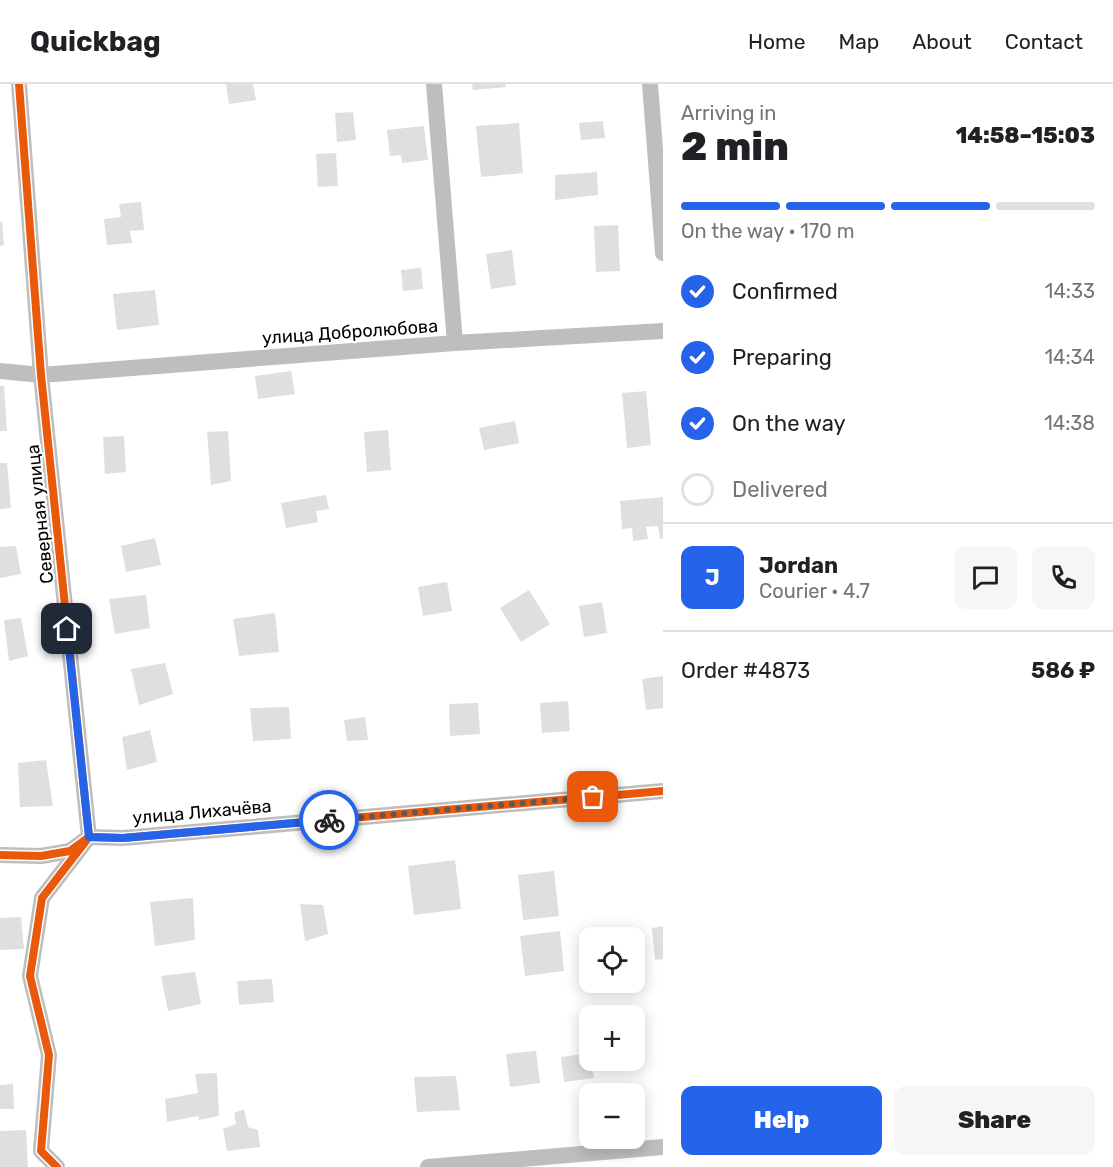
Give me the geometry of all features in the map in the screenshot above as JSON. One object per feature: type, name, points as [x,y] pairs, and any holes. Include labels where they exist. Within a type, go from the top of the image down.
[{"type":"street","name":"Северная улица","points":[[19,84],[41,375],[89,837]]},
{"type":"street","points":[[434,84],[455,343]]},
{"type":"street","points":[[650,84],[663,253]]},
{"type":"street","name":"улица Добролюбова","points":[[0,371],[41,375],[455,343],[663,331]]},
{"type":"street","name":"улица Лихачёва","points":[[89,837],[123,838],[663,791]]},
{"type":"street","points":[[0,855],[41,856],[70,851],[89,837]]},
{"type":"street","points":[[57,1167],[41,1151],[49,1055],[30,976],[42,898],[89,837]]},
{"type":"street","points":[[428,1167],[663,1147]]},
{"type":"building","points":[[226,84],[253,84],[256,100],[229,104]]},
{"type":"building","points":[[472,84],[505,84],[506,87],[473,90]]},
{"type":"building","points":[[353,112],[356,140],[337,142],[335,113]]},
{"type":"building","points":[[603,121],[605,138],[581,140],[579,123]]},
{"type":"building","points":[[519,123],[523,173],[481,177],[476,126]]},
{"type":"building","points":[[424,126],[428,160],[402,163],[401,155],[390,156],[387,130]]},
{"type":"building","points":[[336,153],[338,186],[318,187],[316,154]]},
{"type":"building","points":[[597,172],[598,195],[555,200],[555,175]]},
{"type":"building","points":[[141,202],[144,230],[130,231],[132,243],[107,245],[104,219],[121,217],[119,204]]},
{"type":"building","points":[[0,222],[2,222],[4,245],[0,246]]},
{"type":"building","points":[[618,225],[620,271],[596,272],[594,226]]},
{"type":"building","points":[[512,250],[516,285],[491,289],[486,254]]},
{"type":"building","points":[[421,268],[423,289],[403,291],[401,270]]},
{"type":"building","points":[[155,290],[159,325],[117,330],[113,294]]},
{"type":"building","points":[[291,371],[295,394],[258,399],[255,376]]},
{"type":"building","points":[[0,386],[4,386],[7,431],[0,431]]},
{"type":"building","points":[[646,391],[651,445],[627,448],[622,393]]},
{"type":"building","points":[[515,421],[519,443],[484,450],[479,428]]},
{"type":"building","points":[[388,430],[391,470],[367,472],[364,432]]},
{"type":"building","points":[[228,431],[231,481],[211,485],[207,432]]},
{"type":"building","points":[[124,436],[126,472],[105,474],[103,437]]},
{"type":"building","points":[[0,463],[7,463],[11,508],[0,509]]},
{"type":"building","points":[[326,495],[329,509],[316,511],[318,522],[286,528],[281,503]]},
{"type":"building","points":[[663,497],[663,539],[660,539],[658,526],[646,527],[648,539],[633,541],[632,528],[622,529],[620,501]]},
{"type":"building","points":[[155,538],[161,565],[126,572],[121,546]]},
{"type":"building","points":[[16,546],[21,574],[0,578],[0,547]]},
{"type":"building","points":[[447,582],[452,611],[423,616],[418,587]]},
{"type":"building","points":[[529,590],[550,624],[521,642],[500,608]]},
{"type":"building","points":[[146,595],[150,628],[115,634],[109,599]]},
{"type":"building","points":[[602,602],[607,633],[584,637],[579,606]]},
{"type":"building","points":[[275,613],[279,652],[239,656],[233,619]]},
{"type":"building","points":[[21,618],[28,656],[9,661],[4,620]]},
{"type":"building","points":[[165,663],[173,694],[139,705],[131,669]]},
{"type":"building","points":[[663,676],[663,708],[646,710],[642,679]]},
{"type":"building","points":[[568,701],[570,731],[542,733],[540,703]]},
{"type":"building","points":[[478,703],[480,734],[450,736],[449,704]]},
{"type":"building","points":[[289,707],[291,739],[253,741],[250,708]]},
{"type":"building","points":[[365,717],[368,740],[347,741],[344,720]]},
{"type":"building","points":[[150,730],[157,762],[127,770],[122,737]]},
{"type":"building","points":[[46,760],[53,806],[20,807],[18,763]]},
{"type":"building","points":[[455,860],[461,909],[414,915],[408,866]]},
{"type":"building","points":[[554,871],[559,916],[523,920],[518,875]]},
{"type":"building","points":[[193,898],[195,940],[155,946],[150,902]]},
{"type":"building","points":[[300,904],[323,905],[328,934],[305,941]]},
{"type":"building","points":[[21,917],[24,949],[0,950],[0,918]]},
{"type":"building","points":[[663,926],[663,959],[655,960],[652,928]]},
{"type":"building","points":[[560,931],[564,971],[525,976],[520,936]]},
{"type":"building","points":[[195,972],[201,1004],[168,1011],[161,976]]},
{"type":"building","points":[[272,979],[274,1002],[239,1005],[237,981]]},
{"type":"building","points":[[536,1051],[540,1083],[510,1087],[506,1054]]},
{"type":"building","points":[[579,1055],[579,1071],[593,1071],[594,1078],[564,1082],[561,1057]]},
{"type":"building","points":[[217,1073],[219,1116],[199,1120],[198,1116],[167,1122],[165,1099],[198,1093],[195,1074]]},
{"type":"building","points":[[456,1076],[460,1110],[417,1112],[414,1077]]},
{"type":"building","points":[[13,1084],[14,1109],[0,1109],[0,1085]]},
{"type":"building","points":[[244,1109],[248,1127],[258,1130],[260,1147],[227,1151],[223,1129],[236,1124],[234,1113]]},
{"type":"building","points":[[26,1130],[28,1167],[0,1167],[0,1131]]},
{"type":"cycle path","points":[[19,84],[41,375],[89,837],[42,898],[30,976],[49,1055],[41,1151],[57,1167]]},
{"type":"cycle path","points":[[0,855],[41,856],[70,851],[89,837],[123,838],[663,791]]},
{"type":"way so far","points":[[329,820],[593,797]]},
{"type":"route","points":[[67,629],[89,837],[123,838],[329,820]]}]
